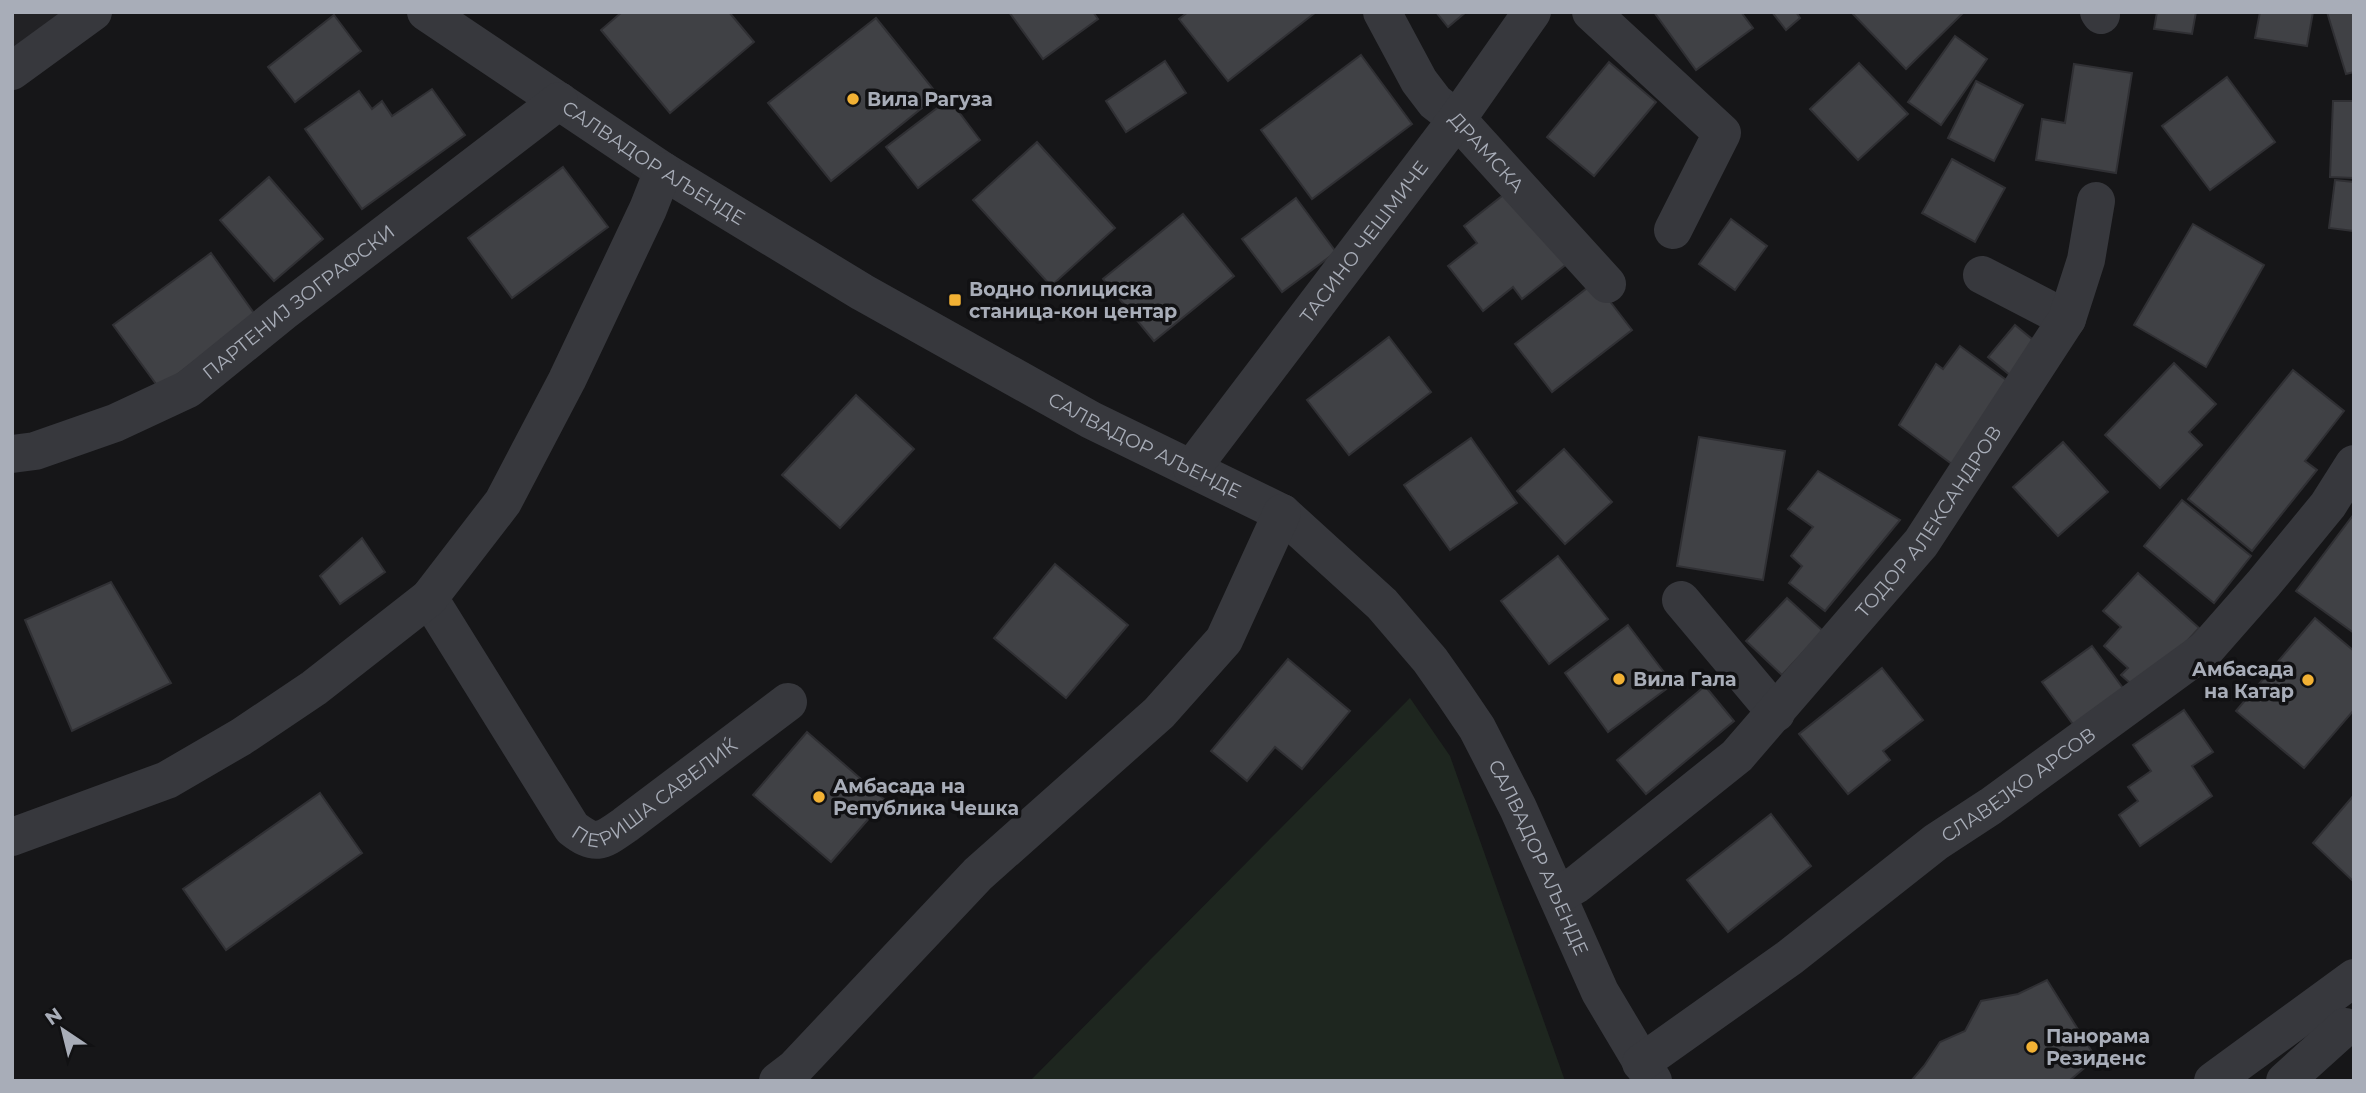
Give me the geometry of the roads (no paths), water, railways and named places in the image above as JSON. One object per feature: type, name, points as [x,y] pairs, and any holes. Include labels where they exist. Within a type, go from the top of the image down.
[{"type":"street","points":[[12,71],[93,12]]},
{"type":"street","name":"САЛВАДОР АЉЕНДЕ","points":[[426,12],[663,172],[862,292],[1091,421],[1282,513],[1382,604],[1430,660],[1476,728],[1518,808],[1600,992],[1647,1072]]},
{"type":"street","name":"ДРАМСКА","points":[[1382,12],[1419,82],[1435,102],[1457,118],[1607,284]]},
{"type":"street","name":"ТАСИНО ЧЕШМИЧЕ","points":[[1192,468],[1457,118],[1532,12]]},
{"type":"street","points":[[1591,12],[1722,133],[1673,230]]},
{"type":"street","name":"ПАРТЕНИЈ ЗОГРАФСКИ","points":[[12,454],[35,451],[115,423],[188,389],[283,312],[559,101]]},
{"type":"street","points":[[12,837],[167,780],[241,737],[314,688],[429,598],[503,502],[567,380],[663,172]]},
{"type":"street","name":"ТОДОР АЛЕКСАНДРОВ","points":[[1558,895],[1577,884],[1737,755],[1922,543],[2067,319],[2086,260],[2096,201]]},
{"type":"street","points":[[1982,275],[2067,319]]},
{"type":"street","name":"СЛАВЕЈКО АРСОВ","points":[[1647,1072],[1936,842],[1991,807],[2206,649],[2328,505],[2354,464]]},
{"type":"street","points":[[778,1081],[795,1068],[978,874],[1159,713],[1224,640],[1282,513]]},
{"type":"street","name":"ПЕРИША САВЕЛИЌ","points":[[429,598],[572,828],[586,839],[604,839],[625,825],[788,702]]},
{"type":"street","points":[[1681,600],[1776,713]]},
{"type":"street","points":[[2213,1081],[2354,978]]},
{"type":"street","points":[[2285,1081],[2345,1027]]},
{"type":"place","name":"Вила Рагуза","points":[[853,99]]},
{"type":"place","name":"Водно полициска станица-кон центар","points":[[955,300]]},
{"type":"place","name":"Вила Гала","points":[[1619,679]]},
{"type":"place","name":"Амбасада на Катар","points":[[2308,680]]},
{"type":"place","name":"Амбасада на Република Чешка","points":[[819,797]]},
{"type":"place","name":"Панорама Резиденс","points":[[2032,1047]]}]
